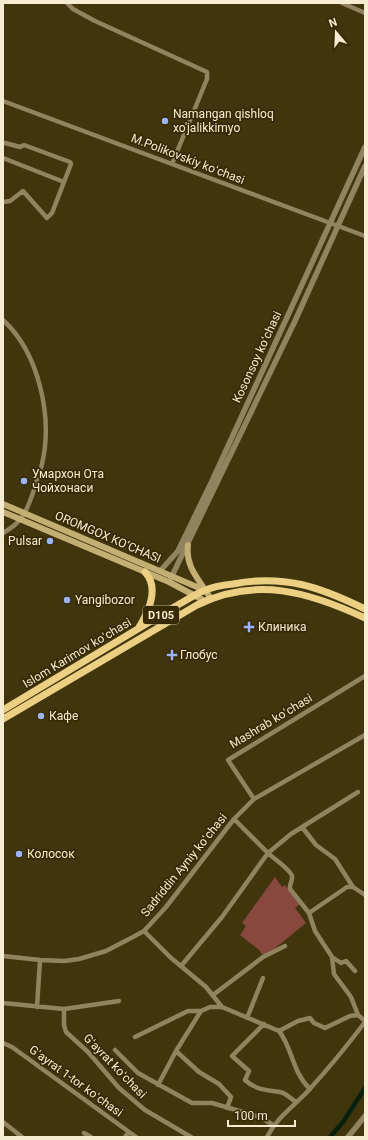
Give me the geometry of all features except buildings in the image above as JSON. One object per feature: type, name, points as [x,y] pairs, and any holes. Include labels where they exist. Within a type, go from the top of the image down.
[{"type":"main road","name":"OROMGOX KO‘CHASI","points":[[3,504],[204,590]]},
{"type":"main road","name":"OROMGOX KO‘CHASI","points":[[3,512],[208,600]]},
{"type":"main road","points":[[188,545],[188,562],[208,600]]},
{"type":"main road","points":[[136,631],[145,615],[152,592],[151,582],[145,572]]},
{"type":"main road","name":"Islom Karimov koʻchasi","points":[[3,710],[204,590],[247,581],[289,581],[315,587],[365,609]]},
{"type":"main road","name":"Islom Karimov koʻchasi","points":[[3,719],[208,600],[244,590],[288,591],[334,604],[365,618]]},
{"type":"street","points":[[67,3],[73,9],[95,21],[206,72],[207,79],[172,164]]},
{"type":"street","points":[[342,3],[365,13]]},
{"type":"street","name":"M.Polikovskiy koʻchasi","points":[[3,101],[365,236]]},
{"type":"street","points":[[3,202],[10,201],[23,191],[47,218],[52,213],[71,164],[70,162],[24,146],[20,147],[5,143]]},
{"type":"street","name":"Kosonsoy koʻchasi","points":[[160,571],[178,551],[209,488],[365,147]]},
{"type":"street","points":[[3,158],[64,182]]},
{"type":"street","name":"Kosonsoy koʻchasi","points":[[169,582],[295,321],[365,166]]},
{"type":"street","points":[[3,320],[20,338],[27,350],[44,404],[46,424],[42,463],[26,513],[20,520],[3,533]]},
{"type":"street","name":"Mashrab koʻchasi","points":[[254,798],[228,760],[365,676]]},
{"type":"street","name":"Sadriddin Ayniy koʻchasi","points":[[3,956],[64,961],[95,955],[129,940],[144,931],[166,907],[234,819],[254,798],[365,735]]},
{"type":"street","points":[[181,966],[222,917],[268,853],[291,834],[358,792]]},
{"type":"street","points":[[234,819],[268,853],[291,873],[292,879],[289,885],[290,889],[309,914],[315,932],[332,957],[341,963],[346,961],[355,971]]},
{"type":"street","points":[[302,827],[316,845],[336,859],[353,887],[364,894]]},
{"type":"street","points":[[309,914],[347,887],[353,887]]},
{"type":"street","points":[[144,931],[213,995],[222,1007]]},
{"type":"street","points":[[213,995],[263,957],[286,946]]},
{"type":"street","points":[[267,1137],[273,1125],[310,1089],[348,1045],[365,1021],[358,1016],[350,997],[334,974],[332,957]]},
{"type":"street","points":[[37,1007],[40,960]]},
{"type":"street","points":[[247,1018],[263,978]]},
{"type":"street","points":[[3,1003],[64,1009],[120,1001]]},
{"type":"street","points":[[135,1037],[188,1010],[201,1011],[210,1007],[222,1007],[279,1031],[284,1037],[295,1069],[302,1082],[310,1089]]},
{"type":"street","name":"Gʻayrat koʻchasi","points":[[64,1009],[64,1026],[66,1032],[88,1052],[119,1088],[145,1110],[191,1137]]},
{"type":"street","points":[[158,1084],[176,1051],[201,1011]]},
{"type":"street","points":[[279,1031],[310,1018],[314,1023],[325,1028],[350,1016],[358,1016]]},
{"type":"street","points":[[264,1024],[232,1056],[249,1071],[245,1079],[253,1086],[260,1090],[283,1093],[296,1102]]},
{"type":"street","name":"Gʻayrat 1-tor koʻchasi","points":[[3,1043],[12,1047],[136,1137]]},
{"type":"street","points":[[115,1050],[138,1073],[192,1103],[212,1103],[260,1117],[273,1125]]},
{"type":"street","points":[[176,1051],[199,1072],[219,1084],[231,1097],[227,1108]]},
{"type":"street","points":[[348,1137],[365,1116]]},
{"type":"street","points":[[3,1122],[22,1137]]},
{"type":"street","points":[[125,1137],[129,1132]]},
{"type":"street","points":[[84,1133],[91,1137]]},
{"type":"shaded area","points":[[275,877],[282,887],[285,885],[300,904],[295,908],[306,923],[274,949],[263,955],[258,949],[240,935],[246,926],[242,923]]},
{"type":"waterway","points":[[330,1137],[343,1122],[365,1088]]},
{"type":"place","name":"Namangan qishloq xo'jalikkimyo","points":[[165,121]]},
{"type":"place","name":"Умархон Ота Чойхонаси","points":[[24,481]]},
{"type":"place","name":"Pulsar","points":[[50,541]]},
{"type":"place","name":"Yangibozor","points":[[67,600]]},
{"type":"place","name":"Клиника","points":[[249,627]]},
{"type":"place","name":"Глобус","points":[[172,655]]},
{"type":"place","name":"Кафе","points":[[41,716]]},
{"type":"place","name":"Колосок","points":[[19,854]]}]
